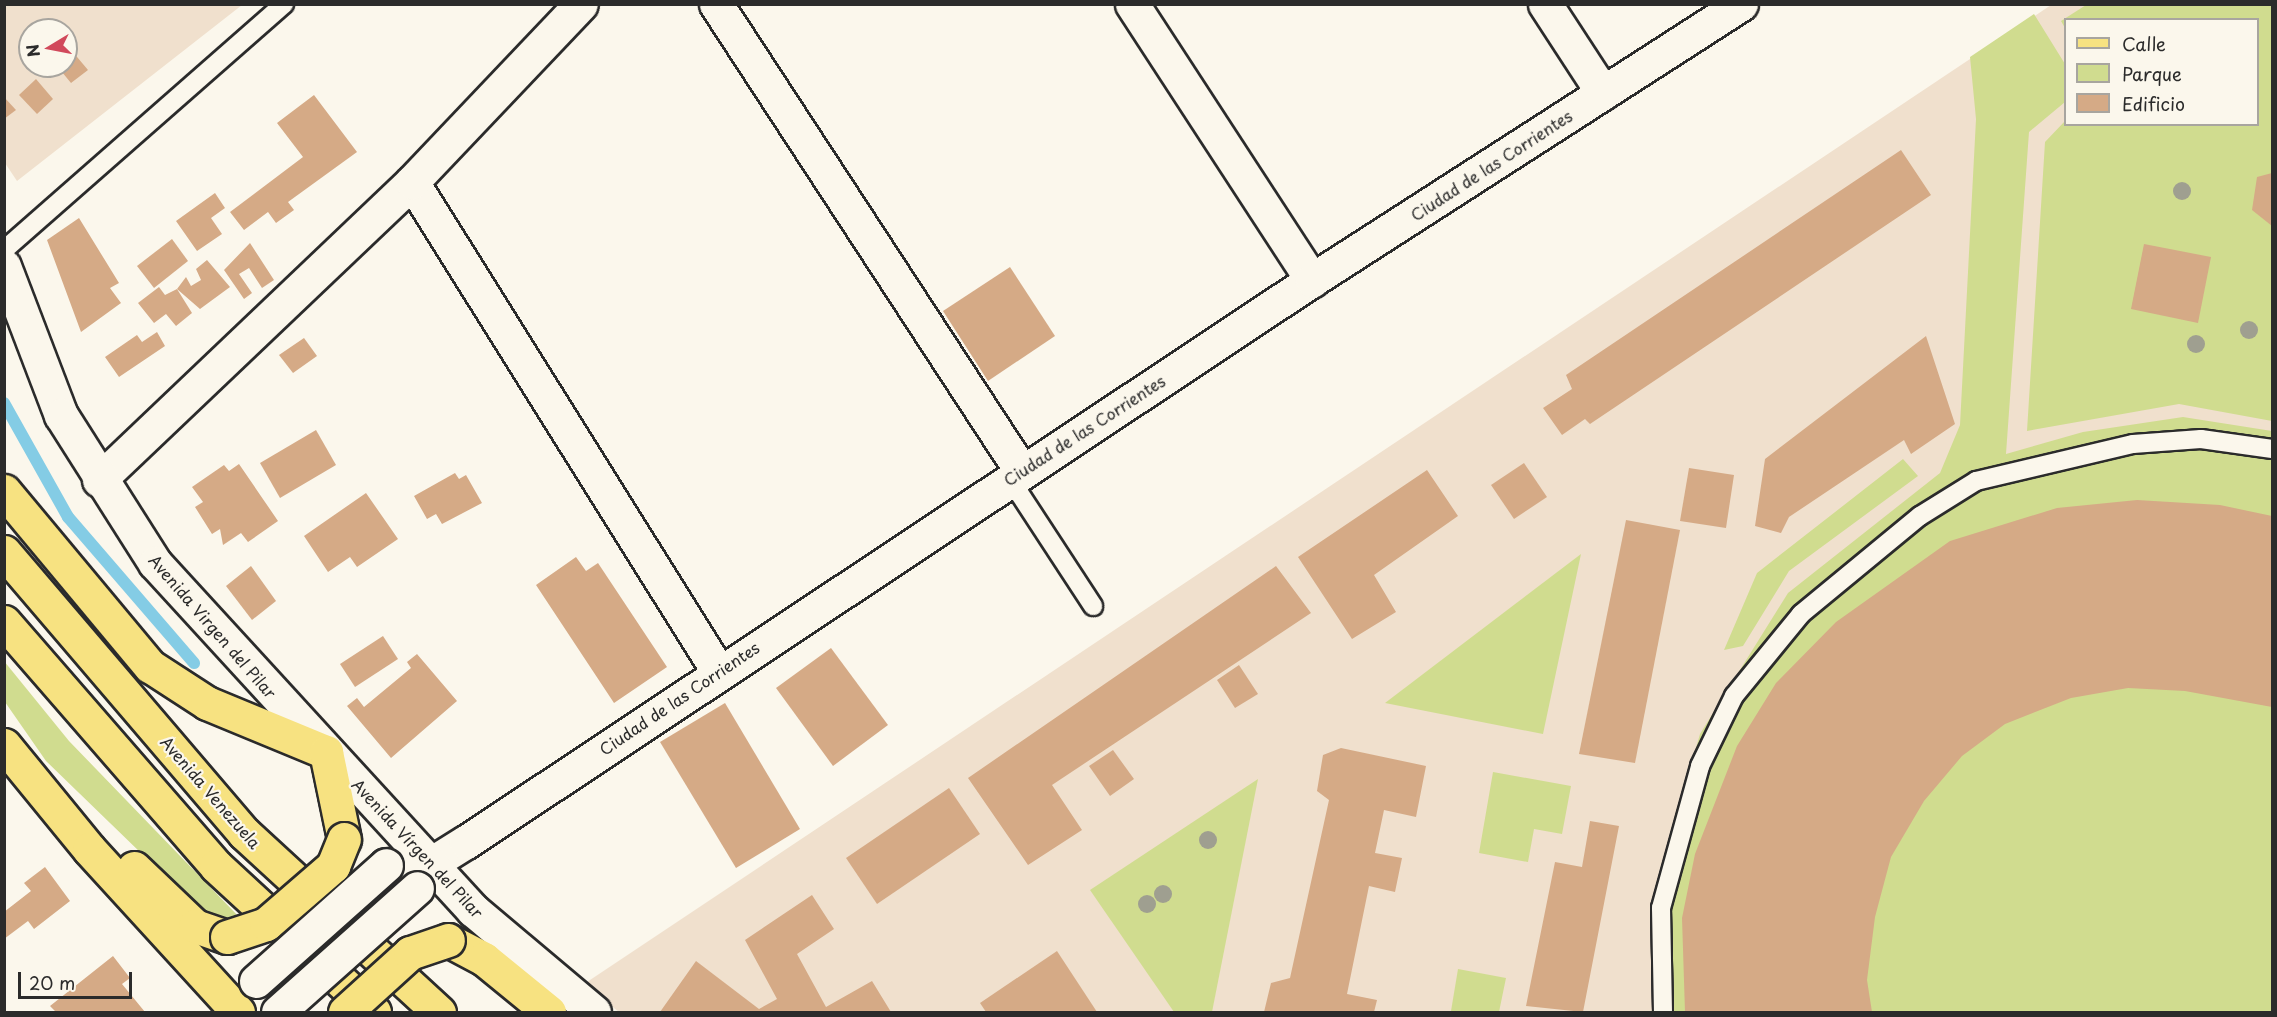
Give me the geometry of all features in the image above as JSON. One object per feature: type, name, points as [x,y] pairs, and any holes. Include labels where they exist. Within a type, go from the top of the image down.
[{"type":"main road","points":[[4,491],[150,666],[207,703],[326,752],[344,839],[333,866],[266,924],[227,937],[195,926],[4,745]]},
{"type":"main road","name":"Avenida Venezuela","points":[[4,552],[244,833],[439,1012]]},
{"type":"main road","points":[[4,622],[216,866],[374,1012]]},
{"type":"main road","points":[[4,745],[89,849],[238,1012]]},
{"type":"main road","points":[[345,1012],[410,953],[448,940],[484,959],[549,1012]]},
{"type":"street","points":[[99,480],[412,182],[581,4]]},
{"type":"street","points":[[716,4],[1016,476]]},
{"type":"street","points":[[1132,4],[1312,280]]},
{"type":"street","points":[[1545,4],[1603,93]]},
{"type":"street","name":"Ciudad de las Corrientes","points":[[276,1012],[424,875],[718,671],[1312,280],[1741,4]]},
{"type":"street","points":[[412,182],[718,671]]},
{"type":"street","name":"Avenida Virgen del Pilar","points":[[4,266],[61,415],[99,480],[155,563],[326,752]]},
{"type":"street","name":"Avenida Vírgen del Pilar","points":[[326,752],[424,875],[472,909],[594,1012]]},
{"type":"street","points":[[244,1012],[256,981],[386,865],[424,875]]},
{"type":"lane","points":[[4,250],[284,4]]},
{"type":"lane","points":[[1663,1012],[1661,908],[1700,766],[1734,696],[1801,614],[1920,516],[1976,480],[2133,444],[2201,439],[2272,449]]},
{"type":"lane","points":[[1016,476],[1093,606]]},
{"type":"shaded area","points":[[4,5],[242,5],[17,181],[5,163]]},
{"type":"shaded area","points":[[2051,5],[2272,5],[2272,1012],[619,1012],[584,984]]},
{"type":"green space","points":[[2086,5],[2272,5],[2272,421],[2179,404],[2027,431],[2045,142],[2064,122],[2064,126],[2259,126],[2259,18],[2066,18]]},
{"type":"green space","points":[[2034,14],[2064,62],[2064,103],[2029,132],[2006,454],[2083,432],[2183,417],[2272,431],[2272,1012],[1654,1012],[1652,901],[1700,734],[1788,593],[1940,473],[1960,425],[1976,119],[1970,57]]},
{"type":"green space","points":[[1903,459],[1918,476],[1789,571],[1743,646],[1724,650],[1757,573]]},
{"type":"green space","points":[[1581,554],[1543,734],[1385,703]]},
{"type":"green space","points":[[4,661],[69,741],[241,919],[206,916],[46,761],[5,702]]},
{"type":"green space","points":[[1493,772],[1571,786],[1562,834],[1534,829],[1528,862],[1479,853]]},
{"type":"green space","points":[[1258,779],[1212,1012],[1174,1012],[1090,890]]},
{"type":"green space","points":[[1458,969],[1506,978],[1499,1012],[1451,1011]]},
{"type":"building","points":[[78,58],[88,70],[78,78]]},
{"type":"building","points":[[67,78],[78,78],[71,83]]},
{"type":"building","points":[[36,79],[53,99],[37,114],[19,95]]},
{"type":"building","points":[[314,95],[357,152],[288,202],[294,210],[276,223],[268,212],[244,230],[230,212],[303,157],[277,123]]},
{"type":"building","points":[[4,97],[16,110],[4,119]]},
{"type":"building","points":[[1901,150],[1931,195],[1590,424],[1585,419],[1562,435],[1543,408],[1572,389],[1566,375]]},
{"type":"building","points":[[2272,173],[2272,226],[2252,210],[2257,177]]},
{"type":"building","points":[[215,193],[225,208],[211,218],[222,234],[197,251],[176,221]]},
{"type":"building","points":[[79,218],[119,283],[110,288],[121,303],[81,332],[47,240]]},
{"type":"building","points":[[172,239],[188,261],[154,288],[137,266]]},
{"type":"building","points":[[250,243],[274,280],[262,288],[249,268],[239,274],[252,293],[244,299],[224,270]]},
{"type":"building","points":[[2144,244],[2211,257],[2198,323],[2131,309]]},
{"type":"building","points":[[207,260],[230,287],[200,309],[177,289],[186,277],[191,286],[201,280],[196,269]]},
{"type":"building","points":[[1010,267],[1055,336],[988,381],[943,311]]},
{"type":"building","points":[[159,287],[165,295],[177,289],[192,313],[176,326],[166,314],[154,323],[138,303]]},
{"type":"building","points":[[157,332],[165,346],[119,377],[105,357],[137,335],[142,342]]},
{"type":"building","points":[[1926,336],[1955,424],[1911,454],[1904,440],[1789,517],[1781,533],[1755,526],[1765,459]]},
{"type":"building","points":[[304,338],[317,356],[293,373],[279,355]]},
{"type":"building","points":[[316,430],[336,465],[280,498],[260,463]]},
{"type":"building","points":[[1524,463],[1547,497],[1514,519],[1491,485]]},
{"type":"building","points":[[239,464],[278,521],[248,542],[241,533],[223,545],[220,529],[212,534],[195,507],[203,502],[192,487],[224,465],[229,471]]},
{"type":"building","points":[[1689,468],[1734,475],[1726,528],[1680,521]]},
{"type":"building","points":[[1427,470],[1458,516],[1374,575],[1396,612],[1352,639],[1298,557]]},
{"type":"building","points":[[455,473],[459,479],[466,475],[482,503],[442,524],[436,514],[427,519],[414,496]]},
{"type":"building","points":[[366,493],[398,539],[357,567],[350,557],[328,572],[304,536]]},
{"type":"building","points":[[2137,500],[2220,505],[2272,516],[2272,707],[2185,691],[2128,688],[2071,698],[2005,724],[1962,756],[1924,801],[1891,857],[1875,917],[1867,980],[1872,1012],[1685,1012],[1682,918],[1695,854],[1737,746],[1776,683],[1836,622],[1950,541],[2057,508]]},
{"type":"building","points":[[1626,520],[1680,530],[1635,763],[1579,754]]},
{"type":"building","points":[[576,557],[586,571],[598,563],[667,667],[614,703],[536,585]]},
{"type":"building","points":[[251,566],[276,601],[252,620],[226,586]]},
{"type":"building","points":[[1276,566],[1311,613],[1052,785],[1082,830],[1028,865],[968,778]]},
{"type":"building","points":[[383,636],[398,659],[355,687],[340,664]]},
{"type":"building","points":[[831,648],[888,725],[833,766],[776,688]]},
{"type":"building","points":[[417,654],[457,701],[391,758],[347,706],[357,698],[364,707],[411,668],[407,662]]},
{"type":"building","points":[[1239,665],[1258,694],[1235,708],[1217,680]]},
{"type":"building","points":[[725,703],[800,829],[736,868],[660,742]]},
{"type":"building","points":[[1341,748],[1426,766],[1416,817],[1384,810],[1375,853],[1402,858],[1395,892],[1369,886],[1347,994],[1377,1000],[1374,1012],[1264,1012],[1271,983],[1290,978],[1329,800],[1317,791],[1323,755]]},
{"type":"building","points":[[1113,750],[1134,779],[1110,796],[1089,766]]},
{"type":"building","points":[[949,788],[980,834],[877,904],[846,858]]},
{"type":"building","points":[[1590,821],[1619,826],[1583,1012],[1526,1006],[1555,862],[1582,867]]},
{"type":"building","points":[[45,867],[70,901],[34,929],[28,921],[4,939],[4,912],[31,891],[24,883]]},
{"type":"building","points":[[812,895],[834,929],[797,954],[826,1007],[872,981],[891,1012],[660,1012],[696,961],[759,1009],[777,999],[745,940]]},
{"type":"building","points":[[1057,951],[1097,1012],[986,1012],[980,1003]]},
{"type":"building","points":[[113,956],[130,978],[122,984],[145,1012],[56,1012],[50,1006]]},
{"type":"waterway","points":[[4,403],[68,517],[194,663]]}]
